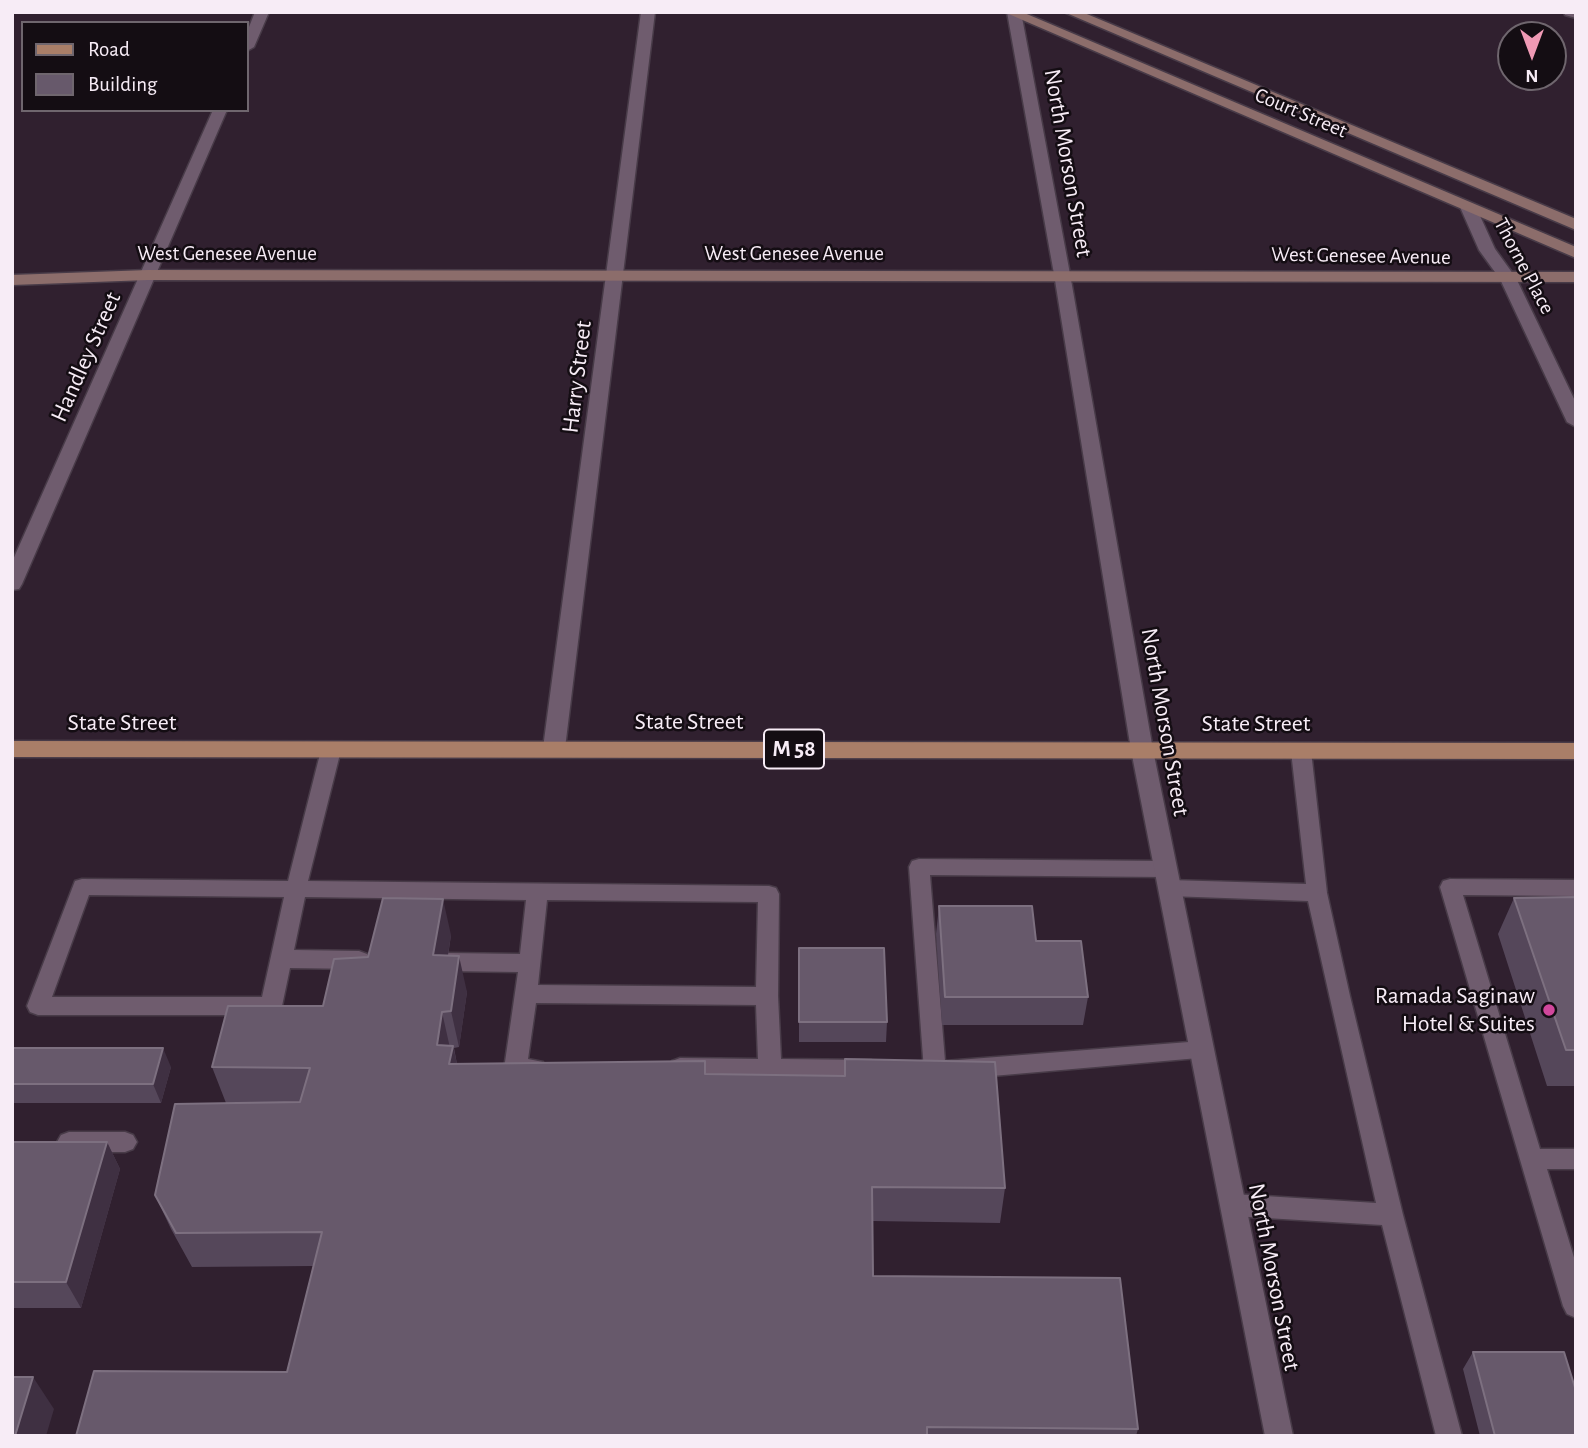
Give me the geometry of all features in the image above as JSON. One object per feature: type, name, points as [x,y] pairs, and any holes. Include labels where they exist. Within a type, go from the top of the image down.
[{"type":"main road","name":"State Street","points":[[12,749],[1576,751]]},
{"type":"street","points":[[248,45],[262,12]]},
{"type":"street","name":"Harry Street","points":[[554,748],[648,12]]},
{"type":"street","name":"Court Street","points":[[1070,12],[1576,225]]},
{"type":"street","points":[[1570,12],[1576,14]]},
{"type":"street","name":"Court Street","points":[[1013,13],[1576,253]]},
{"type":"street","name":"North Morson Street","points":[[1013,13],[1062,274],[1142,750],[1279,1436]]},
{"type":"street","name":"Handley Street","points":[[12,584],[218,112]]},
{"type":"street","name":"Thorne Place","points":[[1468,206],[1487,250],[1508,278],[1576,422]]},
{"type":"street","name":"West Genesee Avenue","points":[[12,280],[148,275],[1576,276]]},
{"type":"lane","points":[[331,750],[296,889],[271,1006],[38,1006],[82,887],[296,889],[537,892],[769,894],[767,996],[770,1068]]},
{"type":"lane","points":[[1301,751],[1317,893],[1339,996],[1391,1215],[1450,1436]]},
{"type":"lane","points":[[935,1071],[919,867],[1167,879],[1317,893]]},
{"type":"lane","points":[[1576,888],[1450,887],[1576,1306]]},
{"type":"lane","points":[[537,892],[515,1069],[556,1069]]},
{"type":"lane","points":[[283,959],[386,961]]},
{"type":"lane","points":[[447,962],[529,963]]},
{"type":"lane","points":[[526,994],[767,996]]},
{"type":"lane","points":[[663,1069],[935,1071],[1202,1050]]},
{"type":"lane","points":[[50,1143],[125,1142]]},
{"type":"lane","points":[[1532,1159],[1576,1159]]},
{"type":"lane","points":[[1233,1205],[1391,1215]]},
{"type":"building","points":[[1576,897],[1576,1050],[1566,1050],[1514,898]]},
{"type":"building","points":[[383,898],[443,899],[433,955],[459,956],[451,1011],[442,1012],[437,1045],[453,1046],[449,1064],[705,1061],[705,1074],[845,1076],[845,1059],[995,1062],[1005,1188],[872,1187],[873,1276],[1120,1278],[1138,1429],[927,1427],[927,1436],[76,1436],[94,1371],[287,1372],[322,1232],[176,1233],[155,1195],[175,1104],[300,1102],[310,1068],[212,1067],[228,1006],[323,1006],[334,959],[368,957]]},
{"type":"building","points":[[939,906],[1032,906],[1036,941],[1081,941],[1088,997],[945,997]]},
{"type":"building","points":[[799,948],[884,948],[887,1022],[799,1022]]},
{"type":"building","points":[[12,1048],[163,1048],[153,1084],[12,1084]]},
{"type":"building","points":[[12,1142],[107,1142],[66,1282],[12,1282]]},
{"type":"building","points":[[1473,1352],[1564,1352],[1576,1391],[1576,1436],[1495,1436]]},
{"type":"building","points":[[12,1377],[33,1377],[15,1436],[12,1436]]},
{"type":"place","name":"Ramada Saginaw Hotel & Suites","points":[[1549,1010]]}]
